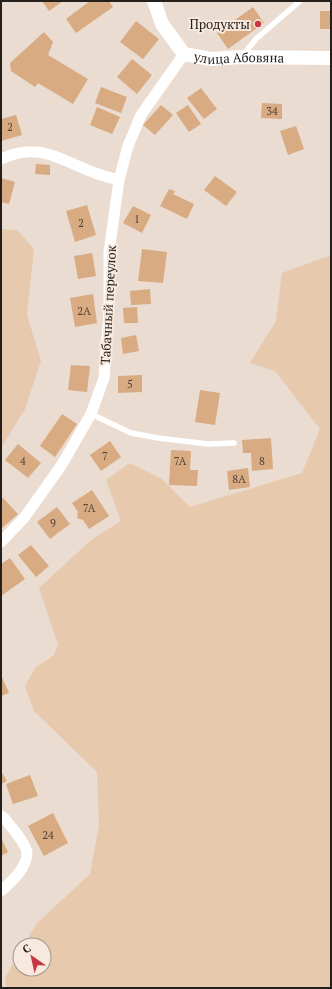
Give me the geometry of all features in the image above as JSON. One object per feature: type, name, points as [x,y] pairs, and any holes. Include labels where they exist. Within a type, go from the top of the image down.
[{"type":"street","name":"улица Абовяна","points":[[154,1],[162,24],[184,54],[211,59],[241,57],[331,58]]},
{"type":"street","name":"Табачный переулок","points":[[1,542],[24,518],[61,466],[91,414],[104,378],[110,310],[109,252],[119,180],[128,146],[141,115],[184,54]]},
{"type":"street","points":[[1,159],[13,153],[35,151],[61,158],[95,173],[119,180]]},
{"type":"street","points":[[1,816],[5,819],[22,842],[27,852],[25,863],[14,879],[1,891]]},
{"type":"lane","points":[[241,57],[256,38],[300,1]]},
{"type":"lane","points":[[91,414],[130,433],[208,444],[234,443]]},
{"type":"shaded area","points":[[1,229],[17,230],[34,249],[27,315],[41,361],[25,409],[1,448]]},
{"type":"shaded area","points":[[331,255],[331,988],[6,988],[5,978],[12,966],[12,977],[52,977],[52,937],[29,937],[37,923],[90,874],[99,826],[97,772],[34,711],[25,686],[35,668],[54,655],[58,645],[39,588],[91,540],[121,521],[106,480],[130,463],[162,479],[190,507],[302,473],[320,429],[275,371],[250,363],[276,321],[282,273]]},
{"type":"building","points":[[42,1],[63,1],[49,11]]},
{"type":"building","points":[[90,1],[109,1],[113,7],[76,33],[66,19]]},
{"type":"building","points":[[253,7],[264,23],[228,49],[217,33]]},
{"type":"building","points":[[320,11],[331,11],[331,29],[320,29]]},
{"type":"building","points":[[136,21],[159,39],[143,59],[120,42]]},
{"type":"building","points":[[44,32],[53,42],[48,55],[88,79],[73,104],[38,83],[35,87],[11,71],[10,63]]},
{"type":"building","points":[[132,59],[152,75],[137,94],[117,77]]},
{"type":"building","points":[[101,87],[127,97],[121,113],[95,103]]},
{"type":"building","points":[[201,88],[217,109],[204,119],[187,98]]},
{"type":"building","points":[[262,103],[282,104],[282,119],[261,118]]},
{"type":"building","points":[[161,105],[173,115],[155,135],[143,125]]},
{"type":"building","points":[[188,105],[201,124],[189,132],[176,113]]},
{"type":"building","points":[[97,107],[120,117],[112,134],[90,125]]},
{"type":"building","points":[[16,115],[22,135],[1,141],[1,119]]},
{"type":"building","points":[[296,126],[304,149],[288,155],[280,131]]},
{"type":"building","points":[[36,164],[50,165],[50,175],[35,174]]},
{"type":"building","points":[[215,176],[237,192],[226,206],[204,190]]},
{"type":"building","points":[[1,178],[15,182],[9,204],[1,202]]},
{"type":"building","points":[[169,189],[175,191],[173,194],[194,204],[187,219],[160,206]]},
{"type":"building","points":[[87,205],[96,235],[75,242],[66,211]]},
{"type":"building","points":[[133,206],[151,215],[142,233],[123,223]]},
{"type":"building","points":[[142,249],[167,252],[163,283],[138,281]]},
{"type":"building","points":[[92,253],[96,276],[78,279],[74,256]]},
{"type":"building","points":[[150,289],[151,304],[131,305],[130,291]]},
{"type":"building","points":[[93,294],[97,323],[75,327],[70,298]]},
{"type":"building","points":[[137,307],[138,323],[124,323],[123,308]]},
{"type":"building","points":[[136,335],[139,351],[123,354],[121,338]]},
{"type":"building","points":[[71,365],[90,366],[87,392],[68,390]]},
{"type":"building","points":[[142,375],[142,392],[118,393],[118,376]]},
{"type":"building","points":[[200,390],[220,393],[215,425],[195,422]]},
{"type":"building","points":[[62,414],[77,424],[55,457],[40,446]]},
{"type":"building","points":[[271,438],[273,469],[252,471],[251,453],[243,453],[242,440]]},
{"type":"building","points":[[110,441],[121,457],[101,471],[90,455]]},
{"type":"building","points":[[18,444],[41,463],[28,478],[5,460]]},
{"type":"building","points":[[171,450],[191,451],[190,470],[198,470],[197,486],[169,485]]},
{"type":"building","points":[[248,468],[250,487],[229,490],[227,471]]},
{"type":"building","points":[[92,490],[109,516],[89,529],[83,520],[77,518],[78,512],[72,503]]},
{"type":"building","points":[[3,498],[18,514],[1,529],[1,500]]},
{"type":"building","points":[[57,507],[70,524],[50,539],[37,522]]},
{"type":"building","points":[[31,545],[49,566],[36,577],[18,555]]},
{"type":"building","points":[[10,558],[25,579],[1,596],[1,564]]},
{"type":"building","points":[[1,675],[9,693],[1,696]]},
{"type":"building","points":[[1,771],[7,781],[1,784]]},
{"type":"building","points":[[30,775],[38,796],[13,804],[6,784]]},
{"type":"building","points":[[53,813],[68,843],[44,856],[28,826]]},
{"type":"building","points":[[1,838],[8,852],[1,856]]},
{"type":"place","name":"Продукты","points":[[258,24]]}]
